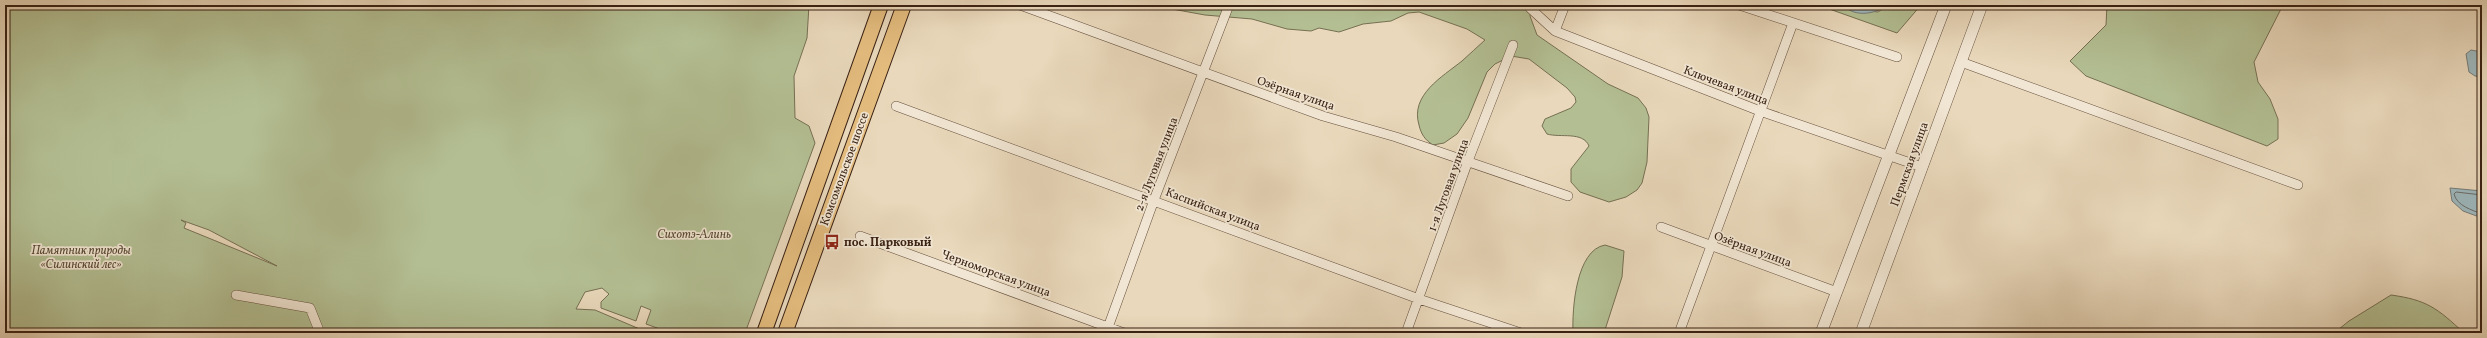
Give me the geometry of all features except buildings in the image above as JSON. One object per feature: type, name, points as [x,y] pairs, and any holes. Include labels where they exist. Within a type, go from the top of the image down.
[{"type":"main road","name":"Комсомольское шоссе","points":[[764,333],[882,5]]},
{"type":"main road","name":"Комсомольское шоссе","points":[[785,333],[904,5]]},
{"type":"street","name":"Озёрная улица","points":[[1020,5],[1323,116],[1468,161],[1568,196]]},
{"type":"street","name":"2-я Луговая улица","points":[[1108,330],[1154,200],[1229,5]]},
{"type":"street","points":[[1555,31],[1565,5]]},
{"type":"street","points":[[1739,5],[1897,57]]},
{"type":"street","points":[[1822,333],[1946,5]]},
{"type":"street","name":"Пермская улица","points":[[1861,333],[1982,5]]},
{"type":"street","name":"Ключевая улица","points":[[1530,8],[1555,31],[1760,111],[1922,167]]},
{"type":"street","points":[[1679,333],[1793,23]]},
{"type":"street","name":"1-я Луговая улица","points":[[1406,333],[1468,161],[1513,45]]},
{"type":"street","points":[[1961,62],[2298,185]]},
{"type":"street","name":"Каспийская улица","points":[[896,106],[1419,299],[1521,333]]},
{"type":"street","name":"Озёрная улица","points":[[1661,227],[1837,292]]},
{"type":"street","name":"Черноморская улица","points":[[860,236],[1108,330],[1124,333]]},
{"type":"street","points":[[236,295],[310,308],[320,333]]},
{"type":"green space","points":[[5,5],[809,5],[807,38],[794,76],[795,118],[809,126],[815,143],[745,333],[671,333],[646,324],[651,310],[641,306],[636,321],[601,308],[601,302],[609,294],[602,288],[585,292],[576,309],[595,310],[649,333],[5,333]],"holes":[[[181,220],[209,230],[277,266],[184,228],[186,223]]]},
{"type":"green space","points":[[1150,5],[1531,5],[1530,16],[1537,35],[1608,84],[1638,98],[1646,108],[1649,117],[1647,162],[1642,183],[1637,190],[1626,197],[1609,202],[1580,192],[1571,182],[1571,169],[1589,146],[1582,138],[1547,134],[1542,126],[1545,119],[1571,108],[1576,102],[1575,97],[1567,88],[1529,59],[1511,56],[1495,64],[1487,72],[1468,118],[1457,134],[1444,143],[1433,145],[1428,141],[1421,131],[1417,114],[1423,96],[1437,80],[1462,61],[1485,40],[1467,29],[1419,12],[1408,13],[1391,21],[1363,24],[1339,32],[1319,28],[1311,31],[1287,29],[1252,19],[1205,15]]},
{"type":"green space","points":[[1818,5],[1843,5],[1846,8],[1878,12],[1888,5],[1921,5],[1897,33]]},
{"type":"green space","points":[[2107,5],[2283,5],[2254,62],[2258,82],[2270,99],[2278,119],[2278,139],[2267,146],[2086,76],[2070,61],[2106,25]]},
{"type":"green space","points":[[1605,245],[1624,251],[1622,277],[1604,333],[1573,333],[1575,296],[1582,269],[1588,257],[1595,249]]},
{"type":"green space","points":[[2391,295],[2414,300],[2431,306],[2464,333],[2334,333],[2349,321]]},
{"type":"water","points":[[1843,5],[1888,5],[1877,11],[1859,13],[1853,12]]},
{"type":"water","points":[[2471,50],[2482,52],[2482,77],[2475,76],[2469,72],[2466,54]]},
{"type":"water","points":[[2450,188],[2482,191],[2482,218],[2463,211],[2452,201]]},
{"type":"place","name":"пос. Парковый","points":[[832,242]]},
{"type":"park label","name":"Сихотэ-Алинь","points":[[694,234]]},
{"type":"park label","name":"Памятник природы «Силинский лес»","points":[[81,257]]}]
